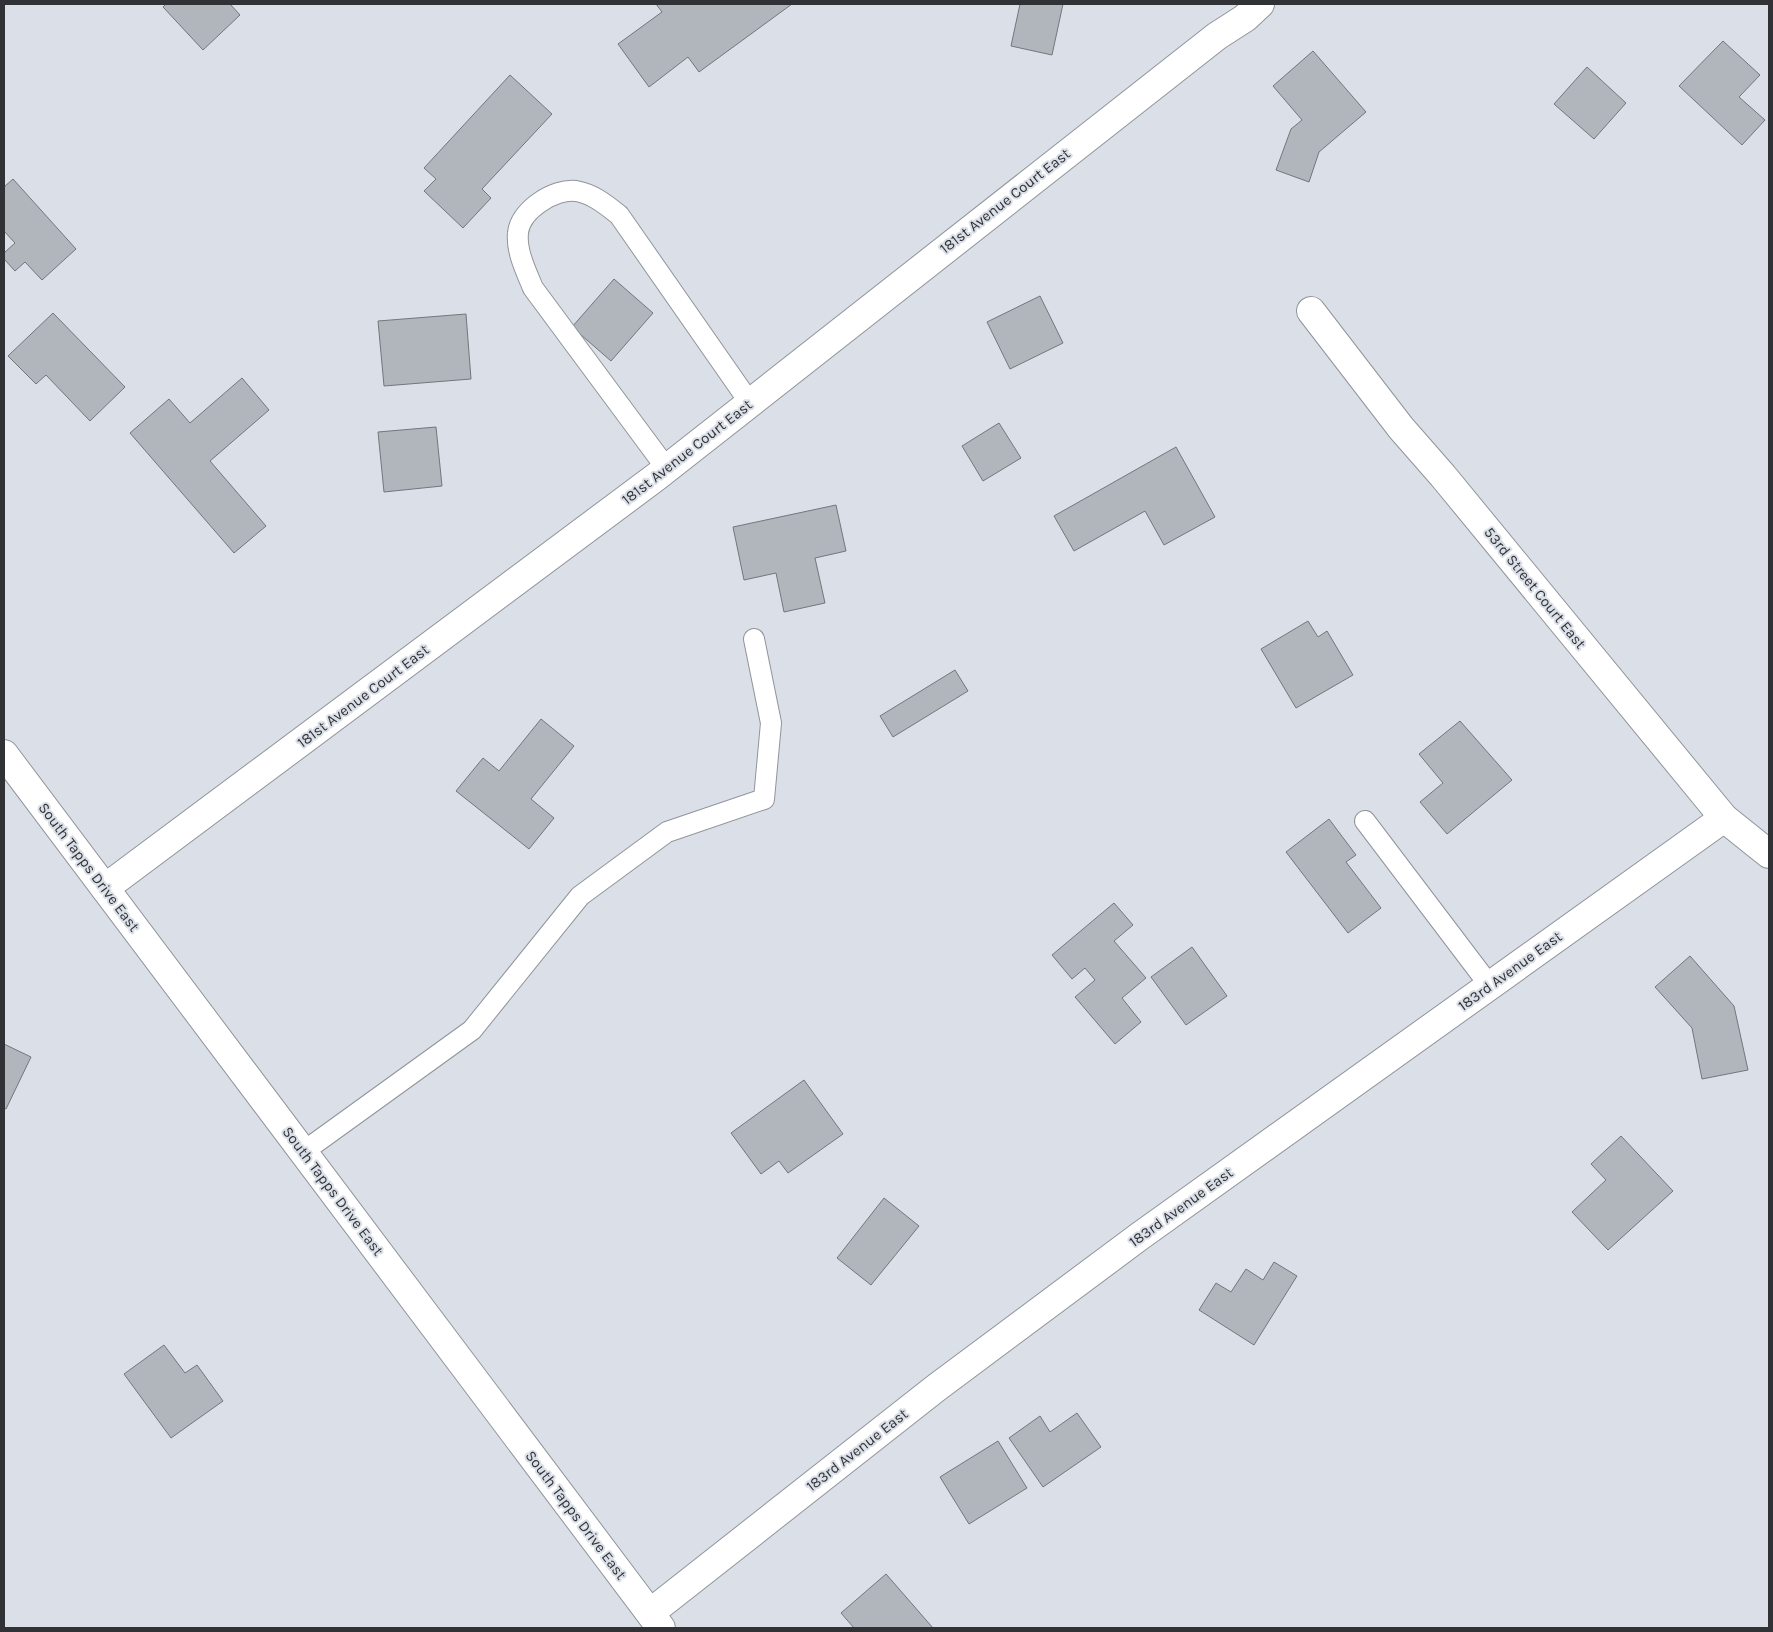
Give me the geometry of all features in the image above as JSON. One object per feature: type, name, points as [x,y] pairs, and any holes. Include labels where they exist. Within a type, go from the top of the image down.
[{"type":"street","name":"181st Avenue Court East","points":[[105,888],[667,468],[1209,42],[1245,18],[1260,4]]},
{"type":"street","name":"53rd Street Court East","points":[[1311,311],[1401,428],[1443,476],[1724,818],[1769,854]]},
{"type":"street","name":"South Tapps Drive East","points":[[4,754],[656,1621]]},
{"type":"street","name":"183rd Avenue East","points":[[656,1621],[936,1388],[1140,1236],[1724,818]]},
{"type":"lane","points":[[667,468],[533,288],[521,259],[518,232],[530,209],[545,198],[574,191],[596,197],[619,215],[750,403]]},
{"type":"lane","points":[[303,1152],[472,1030],[580,896],[667,832],[764,799],[771,723],[754,639]]},
{"type":"lane","points":[[1365,821],[1490,986]]},
{"type":"building","points":[[166,4],[230,4],[240,15],[203,50],[163,7]]},
{"type":"building","points":[[656,4],[792,4],[699,72],[688,57],[649,87],[618,44],[662,12]]},
{"type":"building","points":[[1020,4],[1063,4],[1052,55],[1011,46]]},
{"type":"building","points":[[1723,41],[1760,75],[1739,97],[1765,120],[1742,145],[1679,86]]},
{"type":"building","points":[[1313,51],[1366,112],[1319,152],[1309,182],[1276,170],[1291,129],[1302,120],[1273,86]]},
{"type":"building","points":[[1587,67],[1626,103],[1594,139],[1554,104]]},
{"type":"building","points":[[510,75],[552,114],[482,189],[491,198],[463,228],[424,191],[436,179],[424,168]]},
{"type":"building","points":[[13,179],[76,249],[42,280],[25,262],[15,271],[4,259],[4,253],[15,243],[4,231],[4,187]]},
{"type":"building","points":[[614,279],[653,313],[611,361],[572,327]]},
{"type":"building","points":[[1040,296],[1063,343],[1010,369],[987,322]]},
{"type":"building","points":[[53,313],[125,387],[90,421],[46,375],[36,384],[8,356]]},
{"type":"building","points":[[466,314],[471,379],[384,386],[378,321]]},
{"type":"building","points":[[242,378],[269,410],[210,461],[266,526],[234,553],[130,433],[169,399],[190,423]]},
{"type":"building","points":[[999,423],[1021,458],[983,481],[962,446]]},
{"type":"building","points":[[436,427],[442,486],[384,492],[378,432]]},
{"type":"building","points":[[1176,447],[1215,517],[1164,545],[1145,511],[1074,551],[1054,516]]},
{"type":"building","points":[[836,505],[846,551],[815,558],[825,603],[784,612],[776,573],[744,580],[733,527]]},
{"type":"building","points":[[1308,621],[1318,637],[1327,631],[1353,675],[1296,708],[1261,649]]},
{"type":"building","points":[[955,670],[968,691],[893,737],[880,716]]},
{"type":"building","points":[[541,719],[574,746],[531,799],[554,818],[529,849],[456,791],[483,758],[499,771]]},
{"type":"building","points":[[1460,721],[1512,780],[1447,834],[1420,802],[1443,783],[1419,754]]},
{"type":"building","points":[[1329,819],[1356,855],[1346,862],[1381,908],[1348,933],[1286,852]]},
{"type":"building","points":[[1114,903],[1133,925],[1114,941],[1146,978],[1122,998],[1141,1022],[1115,1044],[1075,997],[1095,980],[1085,968],[1072,979],[1052,955]]},
{"type":"building","points":[[1192,947],[1227,996],[1186,1025],[1151,977]]},
{"type":"building","points":[[1690,956],[1734,1006],[1748,1070],[1702,1079],[1692,1028],[1655,987]]},
{"type":"building","points":[[4,1044],[31,1057],[6,1109],[4,1108]]},
{"type":"building","points":[[804,1080],[843,1134],[788,1173],[779,1161],[761,1174],[731,1133]]},
{"type":"building","points":[[1621,1136],[1673,1191],[1608,1250],[1572,1212],[1606,1180],[1591,1164]]},
{"type":"building","points":[[884,1198],[919,1226],[871,1285],[837,1258]]},
{"type":"building","points":[[1274,1262],[1297,1276],[1254,1345],[1199,1310],[1216,1283],[1231,1292],[1246,1269],[1263,1280]]},
{"type":"building","points":[[164,1345],[185,1373],[197,1365],[223,1401],[171,1438],[124,1374]]},
{"type":"building","points":[[1077,1413],[1101,1447],[1043,1487],[1009,1438],[1040,1416],[1050,1432]]},
{"type":"building","points":[[998,1441],[1027,1488],[969,1524],[940,1477]]},
{"type":"building","points":[[886,1574],[933,1628],[854,1628],[841,1613]]}]
